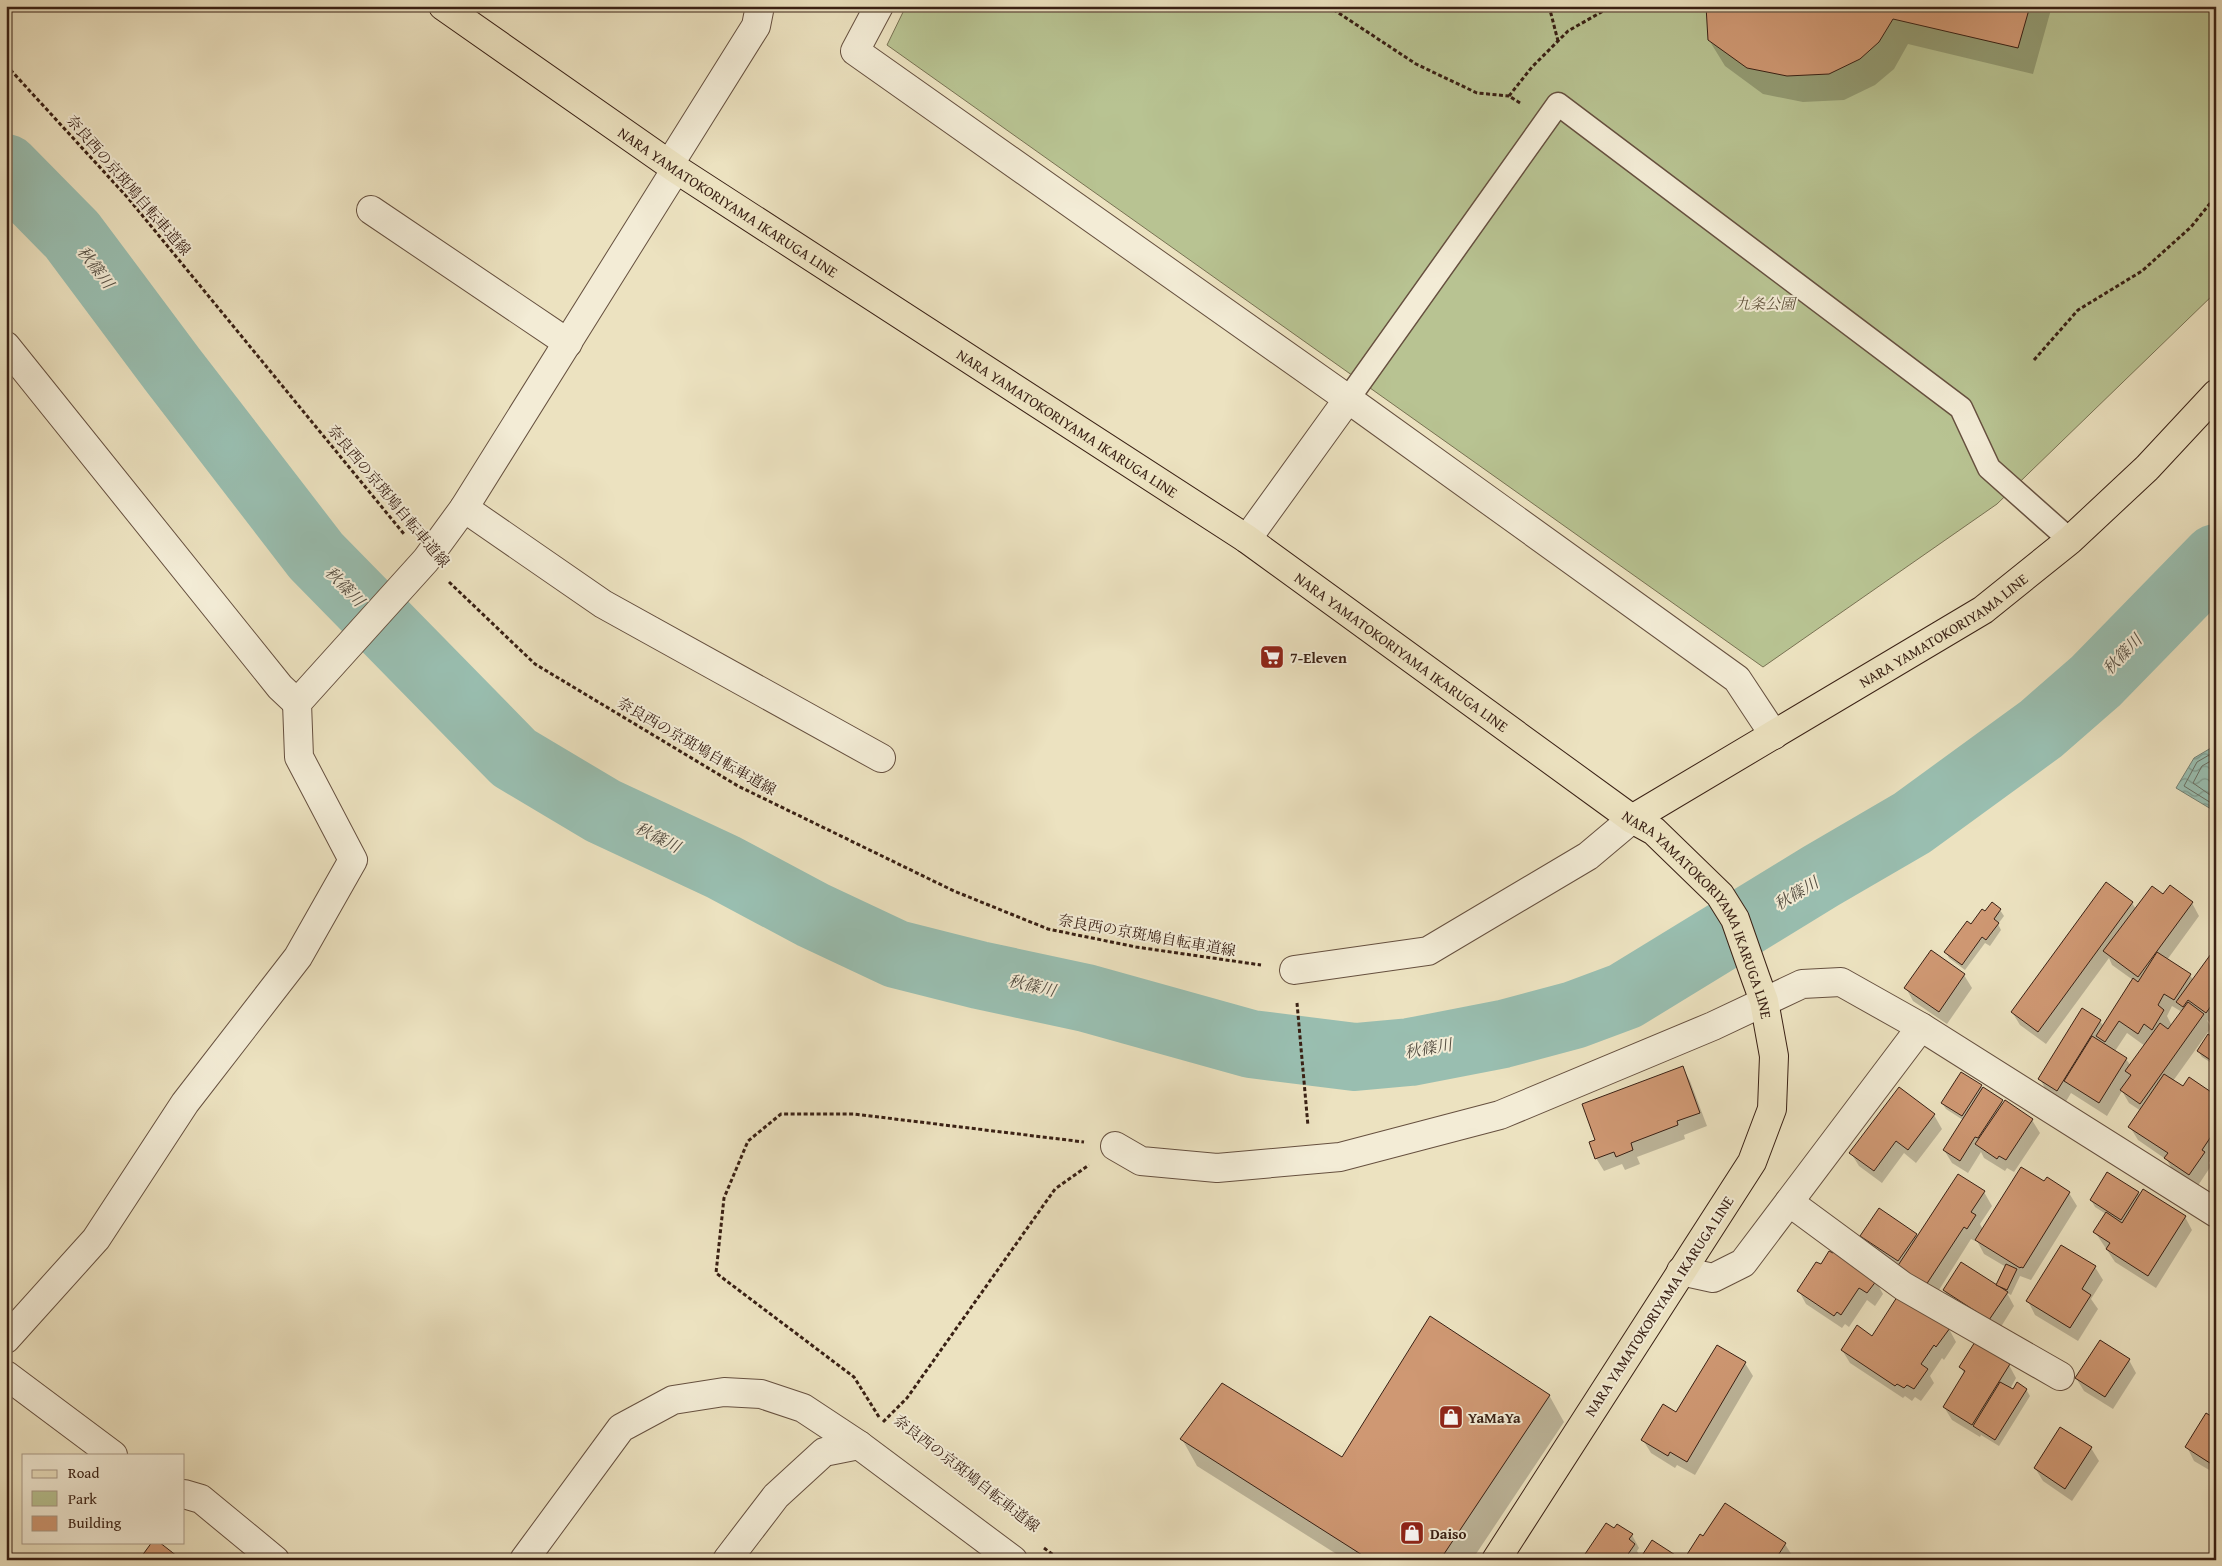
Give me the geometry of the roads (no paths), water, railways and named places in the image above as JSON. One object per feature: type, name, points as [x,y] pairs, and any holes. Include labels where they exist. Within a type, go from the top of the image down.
[{"type":"main road","name":"NARA YAMATOKORIYAMA IKARUGA LINE","points":[[443,6],[673,167],[1247,539],[1643,825],[1720,895],[1735,919],[1760,990],[1774,1056],[1772,1109],[1752,1162],[1496,1560]]},
{"type":"main road","name":"NARA YAMATOKORIYAMA LINE","points":[[1643,825],[1774,735],[1983,610],[2070,540],[2147,468],[2216,394]]},
{"type":"street","points":[[297,703],[426,560],[464,508],[568,343],[673,167],[756,26],[760,6]]},
{"type":"street","points":[[879,6],[856,51],[1348,399],[1737,679],[1774,735]]},
{"type":"street","points":[[371,210],[568,343]]},
{"type":"street","points":[[6,346],[274,679],[297,703],[299,757],[353,860],[298,957],[185,1103],[96,1239],[6,1339]]},
{"type":"street","points":[[1247,539],[1348,399]]},
{"type":"street","points":[[464,508],[603,604],[881,758]]},
{"type":"street","points":[[1294,970],[1428,951],[1643,825]]},
{"type":"street","points":[[1115,1146],[1141,1161],[1217,1168],[1340,1157],[1500,1116],[1714,1026],[1760,990],[1802,984],[1842,982],[1921,1027],[2216,1213]]},
{"type":"street","points":[[1681,1271],[1713,1278],[1743,1263],[1921,1027]]},
{"type":"street","points":[[1789,1202],[1903,1286],[2060,1376]]},
{"type":"street","points":[[6,1375],[112,1454]]},
{"type":"street","points":[[524,1560],[621,1428],[673,1400],[724,1392],[761,1394],[803,1408],[859,1445],[1013,1560]]},
{"type":"street","points":[[727,1560],[776,1496],[824,1452],[859,1445]]},
{"type":"street","points":[[185,1494],[200,1499],[275,1560]]},
{"type":"lane","points":[[1348,399],[1558,104],[1961,408],[1989,468],[2070,540]]},
{"type":"water","points":[[2216,745],[2216,812],[2176,788],[2194,758]]},
{"type":"waterway","name":"秋篠川","points":[[6,168],[72,235],[316,556],[514,758],[603,811],[723,867],[813,915],[896,954],[979,975],[1086,998],[1251,1044],[1355,1057],[1410,1052],[1503,1034],[1574,1015],[1625,996],[1821,876],[1912,823],[2041,729],[2096,681],[2216,558]]},
{"type":"place","name":"7-Eleven","points":[[1272,657]]},
{"type":"place","name":"YaMaYa","points":[[1451,1417]]},
{"type":"place","name":"Daiso","points":[[1412,1533]]},
{"type":"park label","name":"九条公園","points":[[1765,303]]}]
